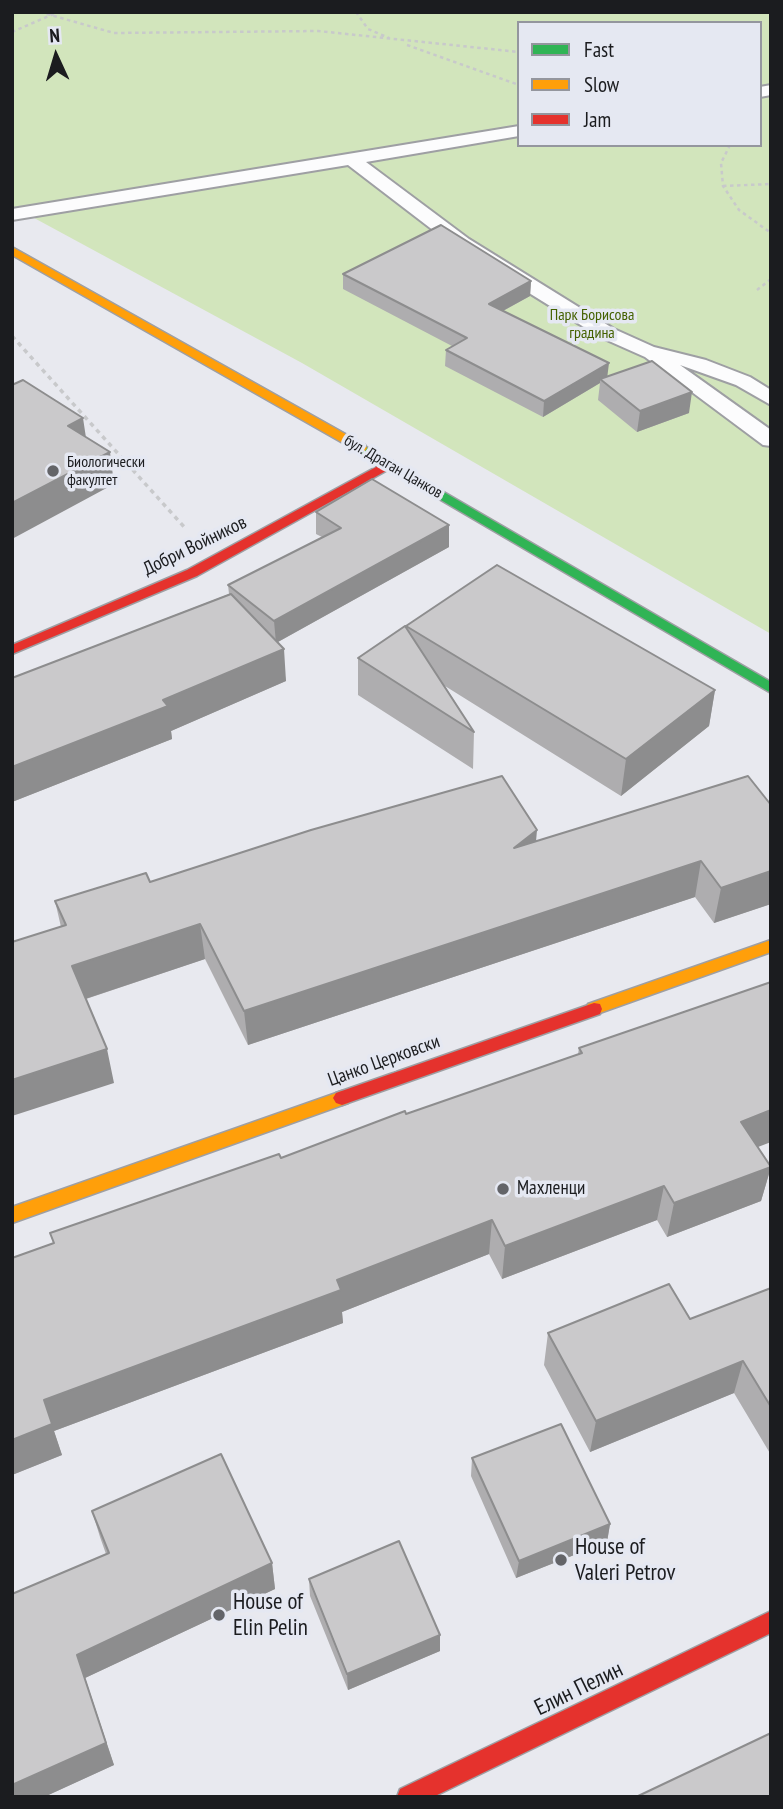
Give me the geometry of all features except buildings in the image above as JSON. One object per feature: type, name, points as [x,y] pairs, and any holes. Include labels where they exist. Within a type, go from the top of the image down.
[{"type":"street","name":"бул. Драган Цанков","points":[[12,250],[389,464],[771,688]]},
{"type":"street","name":"Добри Войников","points":[[12,650],[77,624],[215,561],[389,464]]},
{"type":"street","name":"Цанко Церковски","points":[[12,1215],[771,946]]},
{"type":"street","name":"Елин Пелин","points":[[408,1797],[771,1622]]},
{"type":"lane","points":[[12,215],[517,131]]},
{"type":"lane","points":[[351,158],[381,184],[461,243],[607,333],[647,351],[699,364],[743,381],[771,399]]},
{"type":"lane","points":[[647,351],[679,377],[771,440]]},
{"type":"path","points":[[40,12],[114,33],[318,31],[397,42],[517,52]]},
{"type":"path","points":[[12,32],[58,12]]},
{"type":"path","points":[[356,12],[368,29],[517,84]]},
{"type":"path","points":[[729,147],[721,163],[723,186],[738,210],[771,233]]},
{"type":"path","points":[[723,186],[771,184]]},
{"type":"path","points":[[757,290],[771,279]]},
{"type":"path","points":[[12,337],[215,561]]},
{"type":"green space","name":"Парк Борисова градина","points":[[12,12],[771,12],[771,634],[302,363],[12,206]]},
{"type":"traffic: fast","points":[[361,448],[771,688]]},
{"type":"traffic: slow","points":[[12,250],[361,448]]},
{"type":"traffic: slow","points":[[594,1009],[771,946]]},
{"type":"traffic: slow","points":[[12,1215],[342,1098]]},
{"type":"traffic: jam","points":[[12,650],[192,573],[389,464]]},
{"type":"traffic: jam","points":[[342,1098],[594,1009]]},
{"type":"traffic: jam","points":[[408,1797],[771,1622]]},
{"type":"place","name":"Биологически факултет","points":[[53,471]]},
{"type":"place","name":"Махленци","points":[[503,1189]]},
{"type":"place","name":"House of Valeri Petrov","points":[[561,1560]]},
{"type":"place","name":"House of Elin Pelin","points":[[219,1615]]}]
